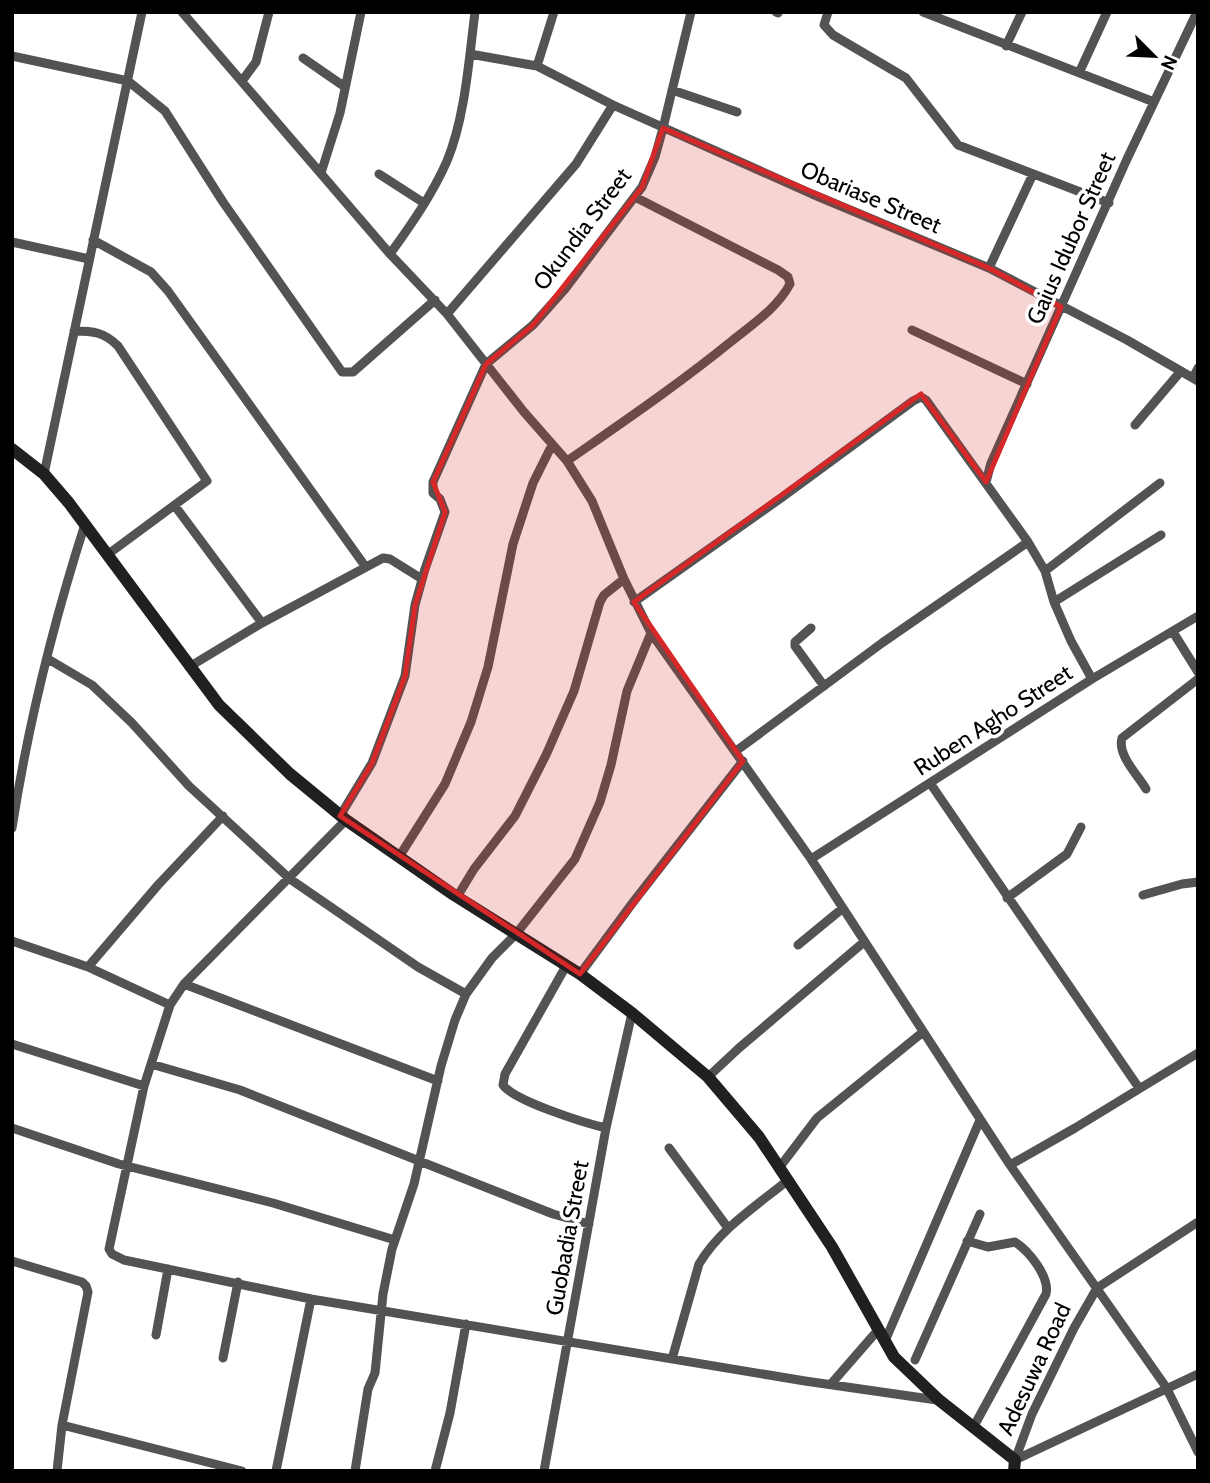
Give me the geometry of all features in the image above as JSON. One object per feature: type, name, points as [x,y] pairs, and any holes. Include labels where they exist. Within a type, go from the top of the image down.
[{"type":"street","points":[[44,474],[142,12]]},
{"type":"street","points":[[182,12],[390,254],[435,300],[567,461],[592,501],[624,579],[651,633],[811,859],[1010,1165],[1166,1387],[1198,1452]]},
{"type":"street","points":[[242,81],[256,62],[269,12]]},
{"type":"street","points":[[321,173],[340,113],[361,12]]},
{"type":"street","points":[[390,254],[425,203],[454,141],[475,12]]},
{"type":"street","points":[[537,66],[554,12]]},
{"type":"street","name":"Okundia Street","points":[[486,364],[533,324],[565,289],[642,187],[655,157],[691,12]]},
{"type":"street","points":[[828,12],[824,25],[833,35],[906,78],[958,145],[1109,203]]},
{"type":"street","points":[[923,12],[1154,102]]},
{"type":"street","points":[[1006,46],[1022,12]]},
{"type":"street","points":[[1079,72],[1107,12]]},
{"type":"street","name":"Gaius Idubor Street","points":[[986,482],[990,463],[1197,12]]},
{"type":"street","name":"Obariase Street","points":[[470,54],[537,66],[663,128],[989,268],[1127,340],[1196,380]]},
{"type":"street","points":[[12,56],[128,81],[165,111],[223,202],[339,370],[348,374],[353,372],[435,300]]},
{"type":"street","points":[[303,58],[345,87]]},
{"type":"street","points":[[673,90],[737,112]]},
{"type":"street","points":[[447,314],[576,164],[613,105]]},
{"type":"street","points":[[379,174],[425,203]]},
{"type":"street","points":[[989,268],[1033,174]]},
{"type":"street","points":[[567,461],[682,381],[754,323],[780,298],[790,284],[788,277],[778,270],[635,197]]},
{"type":"street","points":[[93,240],[151,272],[168,291],[365,566]]},
{"type":"street","points":[[12,242],[89,259]]},
{"type":"street","points":[[912,330],[1027,384]]},
{"type":"street","points":[[74,331],[96,331],[108,336],[118,346],[207,481],[107,555]]},
{"type":"street","points":[[486,364],[433,482],[433,493],[440,499],[445,512],[415,605],[405,676],[372,763],[343,818],[290,879],[184,984],[170,1005],[144,1086],[109,1248],[112,1254],[124,1260],[311,1299],[939,1400]]},
{"type":"street","points":[[1196,380],[1198,368]]},
{"type":"street","points":[[1135,425],[1181,371]]},
{"type":"street","points":[[635,602],[917,398],[926,400],[1028,542],[1045,571],[1054,602],[1092,679]]},
{"type":"street","points":[[399,857],[445,784],[471,722],[488,667],[513,544],[533,483],[552,445]]},
{"type":"street","points":[[12,449],[44,474],[85,524],[219,705],[290,774],[343,818],[399,857],[457,897],[580,974],[632,1013],[708,1077],[734,1105],[788,1181],[832,1248],[882,1336],[905,1370],[1014,1465],[1166,1387],[1198,1374]]},
{"type":"street","points":[[1045,571],[1160,483]]},
{"type":"street","points":[[175,506],[262,623]]},
{"type":"street","points":[[12,828],[36,702],[63,595],[85,524]]},
{"type":"street","points":[[1054,602],[1161,535]]},
{"type":"street","points":[[736,751],[1028,542]]},
{"type":"street","points":[[189,667],[262,623],[383,558],[390,559],[422,579]]},
{"type":"street","points":[[457,897],[474,869],[515,816],[574,691],[600,602],[604,595],[624,579]]},
{"type":"street","name":"Ruben Agho Street","points":[[811,859],[1092,679],[1198,616]]},
{"type":"street","points":[[811,628],[795,642],[795,646],[824,686]]},
{"type":"street","points":[[1173,632],[1198,672]]},
{"type":"street","points":[[355,1471],[368,1389],[375,1373],[383,1294],[394,1240],[420,1161],[455,1020],[466,995],[492,958],[516,934],[576,859],[587,836],[611,765],[627,691],[651,633]]},
{"type":"street","points":[[48,659],[92,685],[132,723],[189,786],[290,879],[418,967],[466,995]]},
{"type":"street","points":[[1146,789],[1122,752],[1122,738],[1198,679]]},
{"type":"street","points":[[580,974],[743,761]]},
{"type":"street","points":[[930,783],[1139,1088]]},
{"type":"street","points":[[88,967],[223,816]]},
{"type":"street","points":[[1007,898],[1066,854],[1082,827]]},
{"type":"street","points":[[1143,895],[1198,882]]},
{"type":"street","points":[[799,944],[843,908]]},
{"type":"street","points":[[12,941],[88,967],[170,1005]]},
{"type":"street","points":[[708,1077],[864,942]]},
{"type":"street","points":[[566,966],[505,1074],[503,1085],[513,1094],[573,1120],[606,1128]]},
{"type":"street","points":[[184,984],[438,1081]]},
{"type":"street","name":"Guobadia Street","points":[[544,1471],[606,1128],[632,1013]]},
{"type":"street","points":[[779,1168],[817,1118],[923,1032]]},
{"type":"street","points":[[12,1044],[144,1086]]},
{"type":"street","points":[[1010,1165],[1198,1053]]},
{"type":"street","points":[[150,1064],[240,1090],[553,1214],[589,1224]]},
{"type":"street","points":[[831,1384],[882,1336],[980,1120]]},
{"type":"street","points":[[12,1128],[126,1166],[273,1203],[394,1240]]},
{"type":"street","points":[[669,1148],[728,1228]]},
{"type":"street","points":[[672,1359],[699,1264],[728,1228],[788,1181]]},
{"type":"street","points":[[915,1360],[980,1214]]},
{"type":"street","points":[[1097,1288],[1198,1222]]},
{"type":"street","points":[[967,1241],[988,1247],[1015,1242],[1021,1246],[1048,1286],[974,1428]]},
{"type":"street","points":[[12,1261],[82,1282],[88,1292],[62,1425],[57,1471]]},
{"type":"street","points":[[156,1335],[168,1269]]},
{"type":"street","points":[[223,1358],[238,1282]]},
{"type":"street","name":"Adesuwa Road","points":[[1014,1465],[1037,1403],[1097,1288]]},
{"type":"street","points":[[276,1471],[311,1299]]},
{"type":"street","points":[[435,1471],[450,1413],[466,1324]]},
{"type":"street","points":[[62,1425],[242,1471]]},
{"type":"highlighted area","points":[[663,128],[989,268],[1061,307],[986,482],[921,394],[634,602],[743,761],[580,974],[340,816],[372,763],[405,676],[415,605],[445,512],[433,482],[486,364],[533,325],[642,187]]}]
